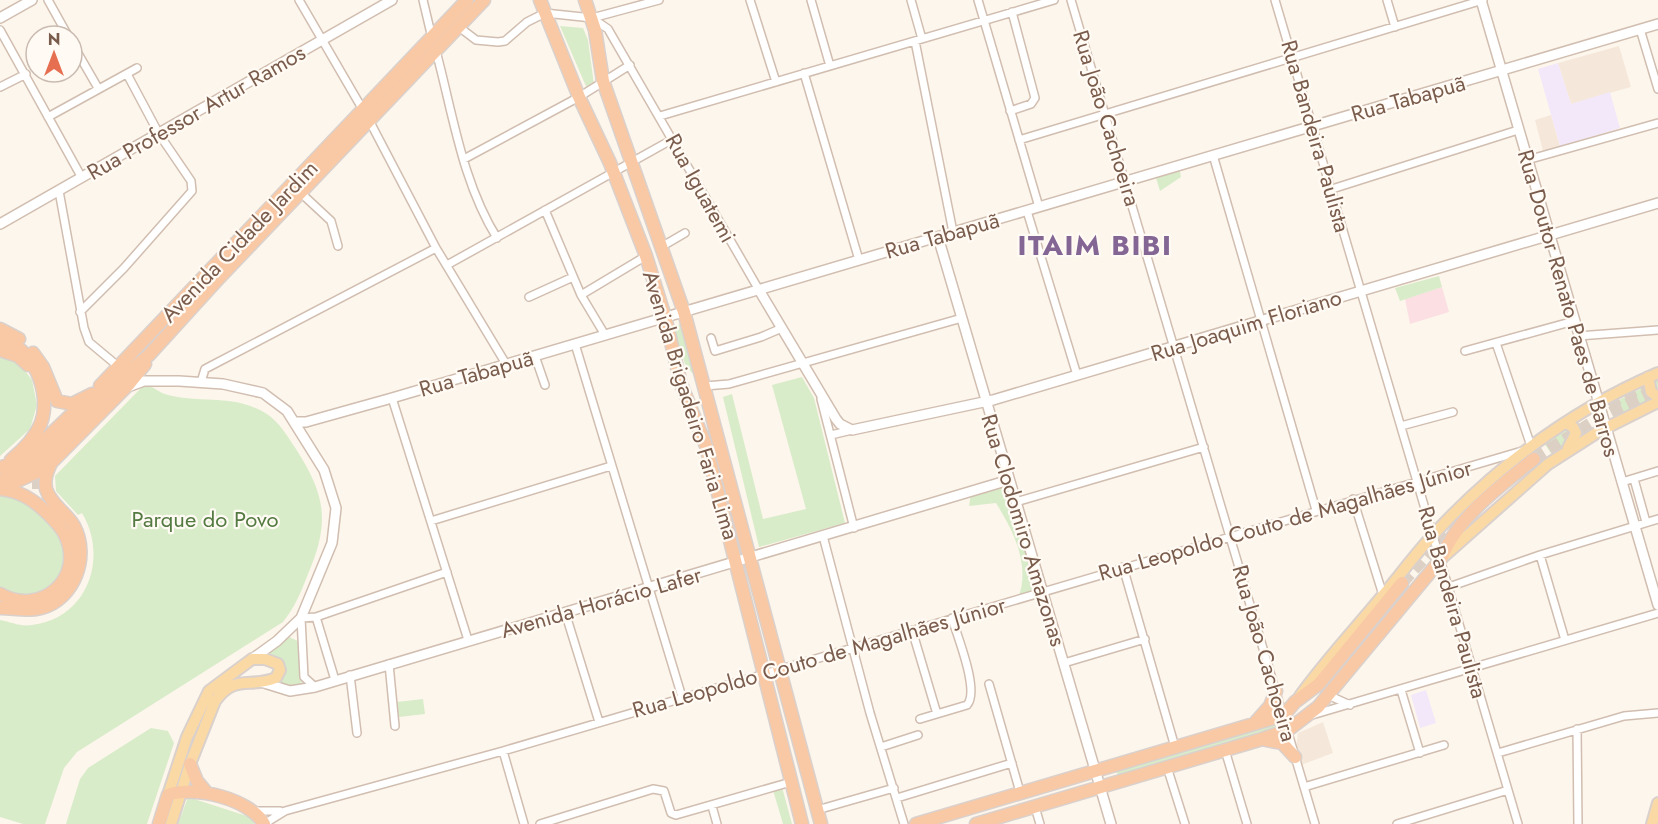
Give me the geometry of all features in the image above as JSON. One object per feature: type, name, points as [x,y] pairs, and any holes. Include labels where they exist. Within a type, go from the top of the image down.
[{"type":"highway","name":"Avenida Cidade Jardim","points":[[0,485],[38,460],[102,394],[149,356],[214,280],[302,194],[432,38],[467,0]]},
{"type":"highway","name":"Avenida Cidade Jardim","points":[[0,467],[17,463],[40,446],[367,117],[436,51],[484,0]]},
{"type":"highway","name":"Avenida Brigadeiro Faria Lima","points":[[540,0],[579,97],[613,171],[646,256],[676,362],[706,446],[765,672],[801,824]]},
{"type":"highway","name":"Avenida Brigadeiro Faria Lima","points":[[585,0],[592,18],[603,81],[684,312],[820,819]]},
{"type":"highway","points":[[40,446],[51,439],[214,280],[322,164]]},
{"type":"highway","points":[[0,329],[18,338],[33,353],[43,367],[57,401],[72,404],[92,394]]},
{"type":"highway","points":[[0,339],[15,344],[24,351],[36,374],[44,399],[40,425],[24,448],[0,467]]},
{"type":"highway","points":[[0,350],[18,357],[36,374]]},
{"type":"highway","name":"Avenida Cidade Jardim","points":[[0,485],[31,477],[119,394],[142,369],[149,356]]},
{"type":"highway","points":[[0,608],[21,610],[43,608],[53,604],[68,590],[78,572],[80,545],[71,520],[48,493],[45,478],[49,461],[149,356]]},
{"type":"highway","points":[[676,362],[687,378],[705,386]]},
{"type":"highway","points":[[692,410],[702,405],[711,410]]},
{"type":"highway","points":[[976,824],[1002,820],[1035,807],[1288,730],[1307,717],[1328,695],[1441,559],[1446,545],[1459,528],[1484,501],[1534,459]]},
{"type":"highway","points":[[0,485],[27,496],[50,516],[65,533],[70,557],[67,576],[48,597],[39,601],[18,602],[0,594]]},
{"type":"highway","points":[[38,489],[43,500],[64,521],[74,542],[75,569],[68,590]]},
{"type":"highway","points":[[916,824],[1284,716],[1295,702],[1319,684],[1402,583]]},
{"type":"highway","points":[[1254,724],[1269,706],[1276,691]]},
{"type":"highway","points":[[777,723],[792,715]]},
{"type":"highway","points":[[781,740],[788,734],[795,737],[803,768],[807,773]]},
{"type":"highway","points":[[1259,740],[1282,743],[1295,757]]},
{"type":"highway","points":[[190,764],[197,781],[207,793]]},
{"type":"highway","points":[[159,824],[168,795],[181,792],[207,793],[254,812],[264,824]]},
{"type":"main road","points":[[1295,702],[1344,638],[1433,534],[1491,477],[1528,448],[1566,423],[1598,403],[1653,375]]},
{"type":"main road","points":[[1653,375],[1649,388],[1658,397]]},
{"type":"main road","points":[[1441,559],[1530,477],[1566,451],[1658,402]]},
{"type":"main road","points":[[1566,423],[1573,427],[1576,433],[1566,451]]},
{"type":"main road","points":[[168,795],[205,697],[216,683],[252,659],[271,660],[279,666],[276,678],[261,682],[242,682],[221,693],[212,708],[190,764],[171,824]]},
{"type":"main road","points":[[1651,822],[1658,803]]},
{"type":"street","points":[[0,18],[32,0]]},
{"type":"street","points":[[48,0],[61,24]]},
{"type":"street","points":[[299,0],[367,117],[436,248],[506,364]]},
{"type":"street","name":"Rua Professor Artur Ramos","points":[[0,224],[392,0]]},
{"type":"street","points":[[423,0],[432,38]]},
{"type":"street","points":[[459,27],[476,40],[498,42],[505,40],[527,22],[544,13],[592,18],[659,0]]},
{"type":"street","points":[[750,0],[776,82]]},
{"type":"street","points":[[811,0],[830,66]]},
{"type":"street","points":[[911,0],[953,232]]},
{"type":"street","points":[[978,0],[1039,207]]},
{"type":"street","points":[[660,116],[1054,0]]},
{"type":"street","name":"Rua João Cachoeira","points":[[1071,0],[1315,824]]},
{"type":"street","name":"Rua Bandeira Paulista","points":[[1275,0],[1518,824]]},
{"type":"street","points":[[1387,0],[1395,27]]},
{"type":"street","points":[[1019,140],[1482,0]]},
{"type":"street","name":"Rua Doutor Renato Paes de Barros","points":[[1482,0],[1658,605]]},
{"type":"street","points":[[1011,111],[1031,104],[1035,98],[1012,12]]},
{"type":"street","name":"Rua Iguatemi","points":[[592,18],[608,29],[803,364],[840,424],[852,430]]},
{"type":"street","name":"Rua Tabapuã","points":[[294,422],[306,422],[392,398],[1658,24]]},
{"type":"street","points":[[1640,29],[1658,89]]},
{"type":"street","points":[[0,30],[24,71]]},
{"type":"street","points":[[436,51],[464,159],[482,214],[497,238]]},
{"type":"street","points":[[84,64],[98,88]]},
{"type":"street","points":[[464,159],[579,97],[630,65]]},
{"type":"street","points":[[48,117],[137,68]]},
{"type":"street","points":[[804,73],[859,260]]},
{"type":"street","points":[[80,312],[192,191],[191,181],[159,134],[127,74]]},
{"type":"street","points":[[0,87],[24,75]]},
{"type":"street","points":[[31,84],[82,178]]},
{"type":"street","points":[[1527,160],[1658,123]]},
{"type":"street","points":[[1332,189],[1518,130]]},
{"type":"street","points":[[447,265],[613,171],[673,140]]},
{"type":"street","points":[[1213,155],[1316,510]]},
{"type":"street","points":[[59,191],[80,312],[89,342],[119,367]]},
{"type":"street","points":[[302,194],[331,221],[338,246]]},
{"type":"street","name":"Rua Joaquim Floriano","points":[[831,435],[986,402],[1658,203]]},
{"type":"street","points":[[545,210],[581,295],[605,335]]},
{"type":"street","points":[[1026,210],[1077,375]]},
{"type":"street","points":[[661,247],[686,233]]},
{"type":"street","name":"Rua Clodomiro Amazonas","points":[[938,237],[1111,824]]},
{"type":"street","points":[[201,382],[206,369],[436,248]]},
{"type":"street","points":[[581,295],[646,256]]},
{"type":"street","points":[[529,297],[573,277]]},
{"type":"street","points":[[705,386],[729,384],[962,318]]},
{"type":"street","points":[[1465,351],[1574,321]]},
{"type":"street","points":[[711,338],[715,351],[782,328]]},
{"type":"street","points":[[1578,336],[1658,330]]},
{"type":"street","points":[[1496,343],[1528,448]]},
{"type":"street","points":[[575,344],[682,697]]},
{"type":"street","points":[[535,356],[545,385]]},
{"type":"street","points":[[119,394],[133,384],[144,381],[201,382],[263,393],[287,411],[324,470],[336,508],[332,543],[301,618],[277,641],[252,659]]},
{"type":"street","points":[[819,390],[854,528]]},
{"type":"street","points":[[392,398],[468,640]]},
{"type":"street","points":[[1401,426],[1453,412]]},
{"type":"street","points":[[1016,502],[1204,447]]},
{"type":"street","name":"Rua Leopoldo Couto de Magalhães Júnior","points":[[254,812],[285,811],[503,751],[1528,448]]},
{"type":"street","points":[[431,521],[611,466]]},
{"type":"street","points":[[1622,482],[1658,471]]},
{"type":"street","name":"Rua Doutor Renato Paes de Barros","points":[[1634,478],[1646,522]]},
{"type":"street","name":"Avenida Horácio Lafer","points":[[261,682],[290,691],[315,687],[1009,480]]},
{"type":"street","points":[[1353,499],[1383,595]]},
{"type":"street","points":[[1449,587],[1540,555],[1658,519]]},
{"type":"street","points":[[823,536],[852,647],[904,824]]},
{"type":"street","points":[[1540,555],[1565,640]]},
{"type":"street","points":[[1123,567],[1175,747]]},
{"type":"street","points":[[301,618],[316,617],[447,572]]},
{"type":"street","points":[[565,612],[598,722]]},
{"type":"street","points":[[1307,717],[1658,613]]},
{"type":"street","points":[[316,617],[335,680]]},
{"type":"street","points":[[301,618],[304,677],[315,687]]},
{"type":"street","points":[[920,719],[967,705],[972,696],[952,618]]},
{"type":"street","points":[[912,630],[937,714]]},
{"type":"street","points":[[1064,663],[1145,639]]},
{"type":"street","points":[[389,664],[395,726]]},
{"type":"street","points":[[350,675],[357,733]]},
{"type":"street","points":[[989,684],[1020,792]]},
{"type":"street","points":[[1401,690],[1419,753]]},
{"type":"street","points":[[1328,695],[1350,705]]},
{"type":"street","points":[[1498,753],[1624,716],[1658,713]]},
{"type":"street","points":[[1577,729],[1578,824]]},
{"type":"street","points":[[881,747],[918,735]]},
{"type":"street","points":[[1304,787],[1444,745]]},
{"type":"street","points":[[1225,750],[1246,824]]},
{"type":"street","points":[[503,751],[525,824]]},
{"type":"street","points":[[897,798],[1012,763]]},
{"type":"street","points":[[1167,767],[1185,824]]},
{"type":"street","points":[[540,824],[659,788],[664,791],[671,813],[678,815],[791,782]]},
{"type":"street","points":[[820,819],[894,788]]},
{"type":"street","points":[[1397,824],[1508,790]]},
{"type":"street","points":[[712,806],[717,824]]},
{"type":"street","points":[[1035,807],[1040,824]]},
{"type":"street","name":"Rua Leopoldo Couto de Magalhães Júnior","points":[[264,824],[285,811]]},
{"type":"shaded area","points":[[1619,46],[1631,87],[1571,104],[1558,63]]},
{"type":"shaded area","points":[[1558,63],[1571,104],[1610,92],[1620,128],[1560,146],[1538,69]]},
{"type":"shaded area","points":[[1551,115],[1560,146],[1543,151],[1535,120]]},
{"type":"shaded area","points":[[1442,287],[1449,312],[1410,324],[1405,299]]},
{"type":"shaded area","points":[[1426,690],[1436,723],[1420,728],[1411,695]]},
{"type":"shaded area","points":[[1323,722],[1333,753],[1301,765],[1296,749],[1298,733]]},
{"type":"green space","points":[[560,26],[583,28],[588,40],[595,92],[589,92]]},
{"type":"green space","points":[[1180,171],[1181,177],[1160,191],[1156,178]]},
{"type":"green space","points":[[1439,276],[1442,287],[1400,301],[1395,288]]},
{"type":"green space","points":[[682,324],[698,372],[692,373],[685,364],[672,326]]},
{"type":"green space","points":[[0,356],[19,363],[32,380],[37,405],[30,429],[0,456]]},
{"type":"green space","points":[[802,377],[814,398],[845,523],[759,547],[723,397],[732,394],[763,519],[806,509],[772,385]]},
{"type":"green space","points":[[1658,380],[1658,400],[1620,419],[1611,404]]},
{"type":"green space","name":"Parque do Povo","points":[[144,385],[181,398],[242,403],[272,418],[296,449],[314,481],[322,510],[320,539],[300,593],[283,622],[77,752],[64,768],[45,824],[23,824],[0,817],[0,620],[20,625],[32,625],[51,620],[67,611],[79,599],[88,584],[93,567],[90,530],[82,513],[78,515],[56,491],[55,476]]},
{"type":"green space","points":[[1565,429],[1571,431],[1572,438],[1552,455],[1544,443]]},
{"type":"green space","points":[[1007,484],[1040,589],[1019,596],[1022,584],[1021,560],[1014,536],[1002,513],[996,503],[969,506],[971,494]]},
{"type":"green space","points":[[0,494],[12,496],[27,503],[60,534],[64,549],[59,576],[41,593],[28,596],[14,595],[0,588]]},
{"type":"green space","points":[[289,637],[300,642],[299,678],[304,686],[276,685],[283,670],[260,655]]},
{"type":"green space","points":[[423,699],[425,714],[399,717],[397,702]]},
{"type":"green space","points":[[1276,724],[1277,728],[1118,775],[1116,771]]},
{"type":"green space","points":[[151,728],[168,731],[174,743],[147,824],[66,824],[80,779],[88,768]]},
{"type":"green space","points":[[782,787],[792,824],[783,824],[773,790]]},
{"type":"green space","points":[[188,797],[253,818],[254,824],[178,824]]},
{"type":"tunnel","points":[[1592,412],[1658,379]]},
{"type":"tunnel","points":[[1534,459],[1596,420],[1658,389]]},
{"type":"tunnel","points":[[1500,479],[1535,450]]},
{"type":"tunnel","points":[[38,489],[38,478],[43,465]]},
{"type":"tunnel","points":[[1402,583],[1462,516]]},
{"type":"district","name":"ITAIM BIBI","points":[[1095,245]]}]
